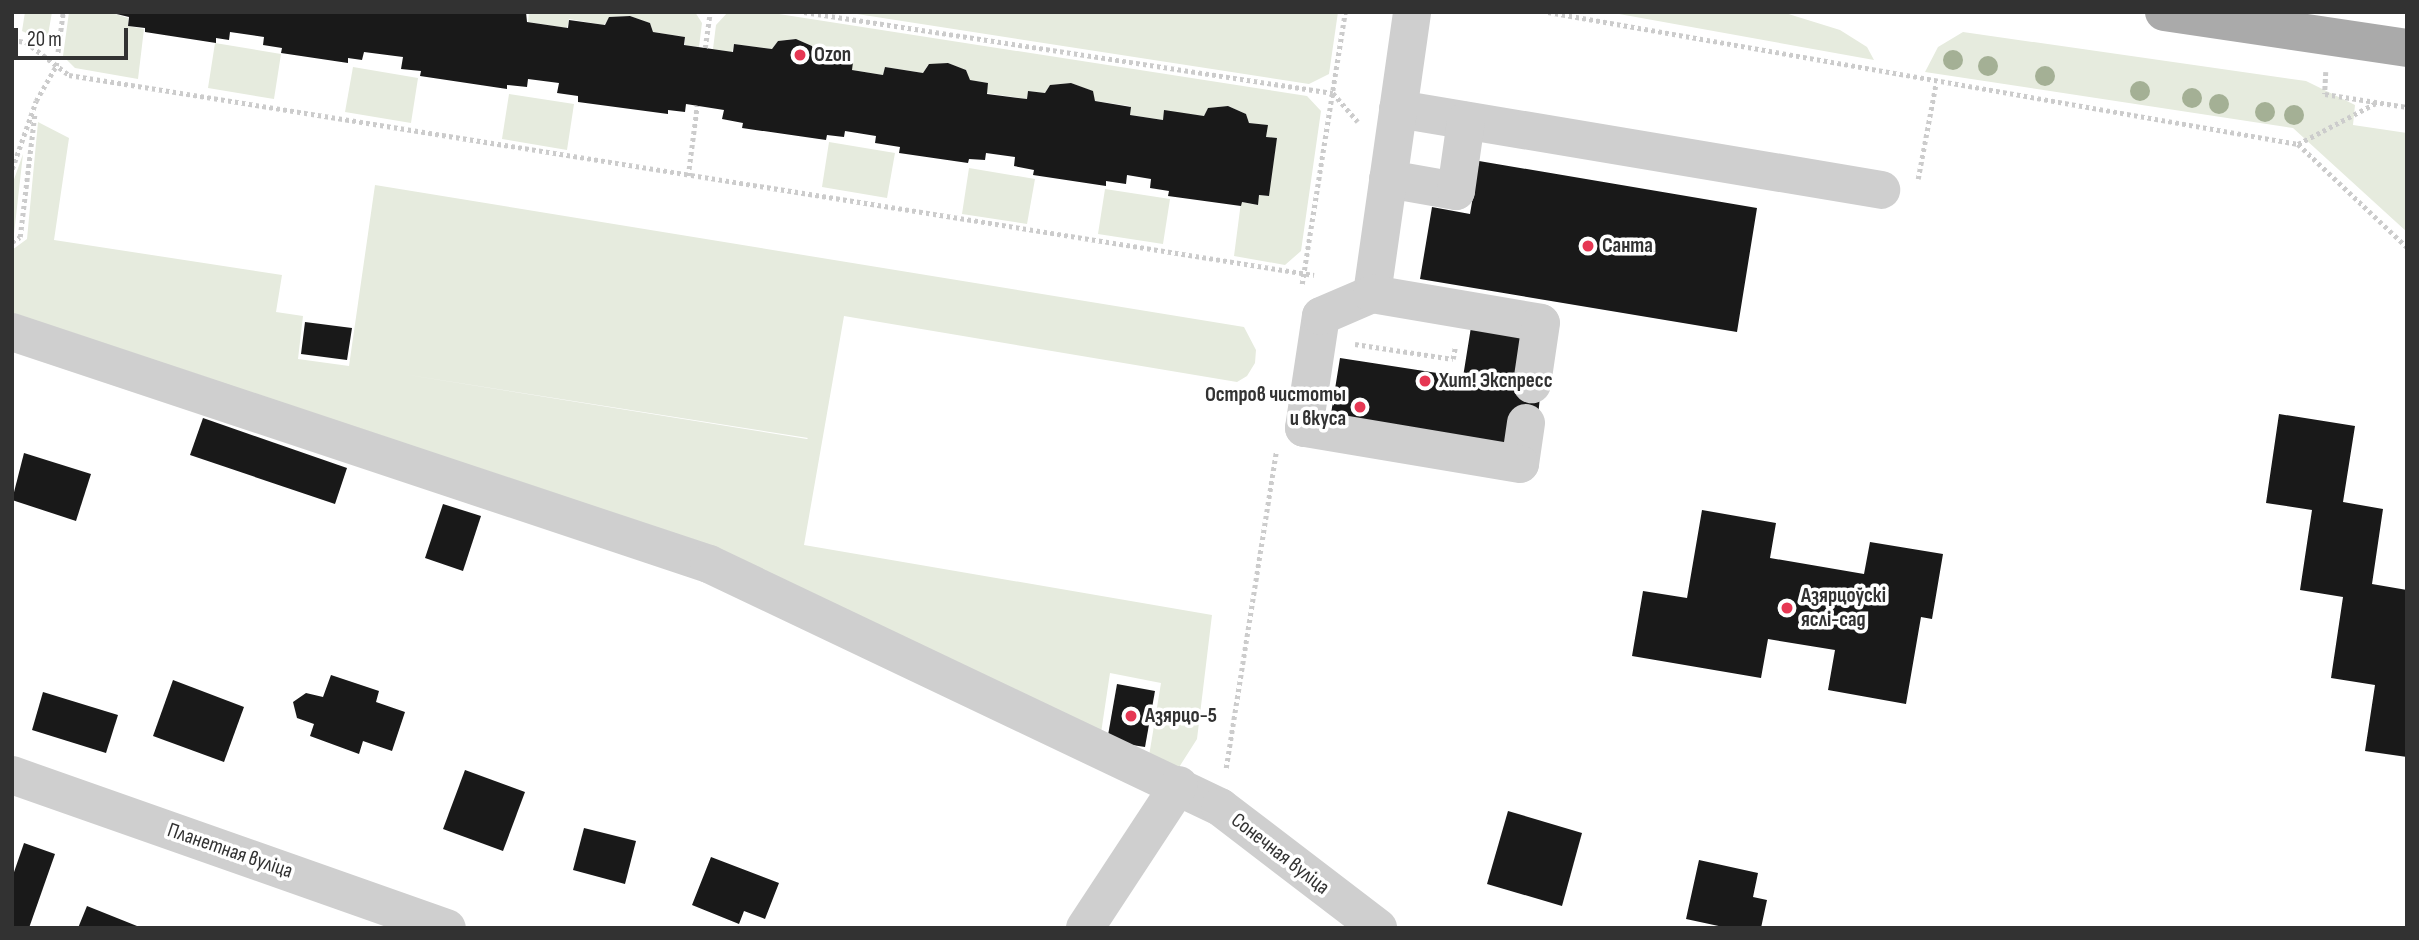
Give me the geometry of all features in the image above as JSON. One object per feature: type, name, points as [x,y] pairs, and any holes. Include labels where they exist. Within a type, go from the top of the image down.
[{"type":"main road","points":[[2164,12],[2407,48]]},
{"type":"street","points":[[1372,294],[1412,12]]},
{"type":"street","points":[[1398,109],[1881,190]]},
{"type":"street","points":[[1388,179],[1456,191],[1466,121]]},
{"type":"street","points":[[1526,423],[1520,464],[1304,428],[1321,316],[1372,294],[1541,323],[1532,384]]},
{"type":"street","name":"Сонечная вуліца","points":[[12,332],[709,564],[1179,785],[1220,807],[1378,928]]},
{"type":"street","name":"Планетная вуліца","points":[[12,775],[447,928]]},
{"type":"street","points":[[1085,928],[1179,785]]},
{"type":"path","points":[[12,169],[36,101],[56,66],[63,12]]},
{"type":"path","points":[[705,48],[710,12]]},
{"type":"path","points":[[804,12],[1333,93],[1362,126]]},
{"type":"path","points":[[1548,12],[2298,144],[2407,247]]},
{"type":"path","points":[[12,40],[26,42],[69,75],[1304,274]]},
{"type":"path","points":[[12,242],[20,237],[36,101]]},
{"type":"path","points":[[2298,144],[2376,102],[2407,107]]},
{"type":"path","points":[[688,176],[697,106]]},
{"type":"path","points":[[1352,344],[1453,359],[1456,339]]},
{"type":"shaded area","points":[[25,12],[52,12],[48,35],[39,39],[22,31]]},
{"type":"shaded area","points":[[69,12],[109,12],[128,18],[128,26],[144,29],[138,79],[75,68],[63,56]]},
{"type":"shaded area","points":[[529,12],[695,12],[702,23],[699,47],[685,45],[685,37],[653,32],[650,23],[630,16],[610,17],[604,25],[569,19],[567,28],[528,22]]},
{"type":"shaded area","points":[[728,12],[766,12],[1307,96],[1321,111],[1301,251],[1285,265],[1234,256],[1241,202],[1257,205],[1258,195],[1268,196],[1277,138],[1266,137],[1267,125],[1249,123],[1246,114],[1228,106],[1208,108],[1204,116],[1165,111],[1163,120],[1130,115],[1130,106],[1095,101],[1092,91],[1071,83],[1050,85],[1045,93],[1028,91],[1027,99],[986,93],[988,83],[969,80],[966,70],[948,63],[928,65],[923,73],[885,67],[883,75],[852,70],[852,61],[816,56],[813,46],[795,39],[778,41],[772,49],[734,44],[732,52],[713,49],[716,25]]},
{"type":"shaded area","points":[[844,12],[1338,12],[1329,74],[1309,84]]},
{"type":"shaded area","points":[[1608,12],[1782,12],[1840,30],[1867,47],[1874,60]]},
{"type":"shaded area","points":[[1963,32],[2306,81],[2355,105],[2353,125],[2407,133],[2407,232],[2293,128],[1925,72],[1938,47]]},
{"type":"shaded area","points":[[215,43],[281,54],[274,99],[208,88]]},
{"type":"shaded area","points":[[353,67],[418,78],[411,123],[345,112]]},
{"type":"shaded area","points":[[509,94],[574,104],[567,150],[502,139]]},
{"type":"shaded area","points":[[38,122],[69,138],[54,240],[282,275],[276,312],[303,316],[298,359],[349,366],[375,185],[1244,327],[1256,350],[1255,363],[1247,376],[1237,382],[844,316],[804,545],[1212,615],[1197,739],[1176,772],[1149,756],[1161,683],[1110,673],[1101,733],[12,318],[12,250],[27,239]],"holes":[[[396,373],[808,438],[807,439]]]},
{"type":"shaded area","points":[[829,142],[895,153],[887,198],[822,187]]},
{"type":"shaded area","points":[[23,154],[14,234],[12,235],[12,185]]},
{"type":"shaded area","points":[[969,168],[1035,179],[1027,224],[962,214]]},
{"type":"shaded area","points":[[1105,189],[1170,199],[1163,244],[1098,234]]},
{"type":"building","points":[[108,12],[526,12],[527,22],[568,28],[569,20],[605,25],[609,17],[630,16],[650,23],[653,32],[685,37],[684,45],[733,52],[734,44],[772,49],[778,41],[796,39],[812,46],[816,56],[853,62],[852,70],[883,75],[885,67],[923,73],[929,64],[948,63],[966,70],[970,80],[988,83],[987,94],[1027,99],[1028,91],[1045,93],[1050,85],[1071,83],[1093,91],[1095,101],[1131,107],[1130,115],[1163,120],[1164,110],[1204,116],[1208,108],[1228,106],[1246,114],[1249,123],[1268,125],[1266,137],[1277,138],[1269,196],[1259,195],[1258,205],[1242,202],[1241,206],[1168,196],[1169,191],[1150,188],[1151,179],[1127,175],[1126,184],[1106,181],[1106,186],[1033,175],[1034,170],[1014,166],[1015,157],[986,153],[985,160],[969,159],[968,163],[899,153],[900,147],[875,143],[876,136],[845,131],[844,137],[827,135],[826,140],[742,128],[743,123],[722,119],[724,110],[686,104],[685,112],[668,110],[668,114],[578,102],[578,96],[557,93],[559,83],[528,79],[527,87],[507,85],[507,89],[420,76],[421,71],[401,69],[403,57],[364,52],[362,60],[348,58],[348,63],[281,53],[282,48],[263,45],[264,37],[230,32],[229,40],[216,38],[216,43],[145,32],[145,28],[128,26],[129,17]]},
{"type":"building","name":"Санта","points":[[1479,161],[1757,208],[1737,332],[1420,279],[1432,207],[1470,214]]},
{"type":"building","points":[[305,322],[352,328],[347,360],[301,354]]},
{"type":"building","points":[[1471,327],[1527,336],[1540,396],[1538,417],[1509,448],[1330,420],[1340,358],[1463,377]]},
{"type":"building","points":[[2279,414],[2355,426],[2343,502],[2383,509],[2372,584],[2407,590],[2407,757],[2365,751],[2375,685],[2331,678],[2343,597],[2300,590],[2312,510],[2266,503]]},
{"type":"building","points":[[203,418],[347,468],[335,504],[190,455]]},
{"type":"building","points":[[24,453],[91,474],[76,521],[12,500]]},
{"type":"building","points":[[443,504],[481,516],[463,571],[425,558]]},
{"type":"building","name":"Азярцоўскі яслі-сад","points":[[1702,510],[1776,523],[1770,558],[1864,574],[1870,542],[1943,554],[1932,619],[1921,617],[1906,704],[1828,690],[1835,650],[1768,639],[1761,678],[1632,656],[1643,591],[1687,598]]},
{"type":"building","points":[[331,675],[379,691],[376,702],[405,712],[392,751],[363,741],[359,754],[310,736],[314,724],[297,718],[293,702],[306,693],[323,697]]},
{"type":"building","points":[[173,680],[244,707],[224,762],[153,736]]},
{"type":"building","name":"Азярцо-5","points":[[1117,684],[1155,691],[1145,747],[1107,741]]},
{"type":"building","points":[[43,692],[118,715],[106,753],[32,730]]},
{"type":"building","points":[[465,770],[525,792],[503,851],[443,829]]},
{"type":"building","points":[[1508,811],[1582,833],[1562,906],[1487,884]]},
{"type":"building","points":[[584,828],[636,841],[625,884],[573,870]]},
{"type":"building","points":[[24,843],[55,854],[29,928],[12,928],[12,878]]},
{"type":"building","points":[[711,857],[779,883],[765,919],[744,911],[739,924],[692,905]]},
{"type":"building","points":[[1699,860],[1758,873],[1753,897],[1767,900],[1761,928],[1728,928],[1686,919]]},
{"type":"building","points":[[87,906],[142,928],[78,928]]},
{"type":"place","name":"Ozon","points":[[800,55]]},
{"type":"place","name":"Санта","points":[[1588,246]]},
{"type":"place","name":"Хит! Экспресс","points":[[1425,381]]},
{"type":"place","name":"Остров чистоты и вкуса","points":[[1360,407]]},
{"type":"place","name":"Азярцоўскі яслі-сад","points":[[1787,608]]},
{"type":"place","name":"Азярцо-5","points":[[1131,716]]}]
